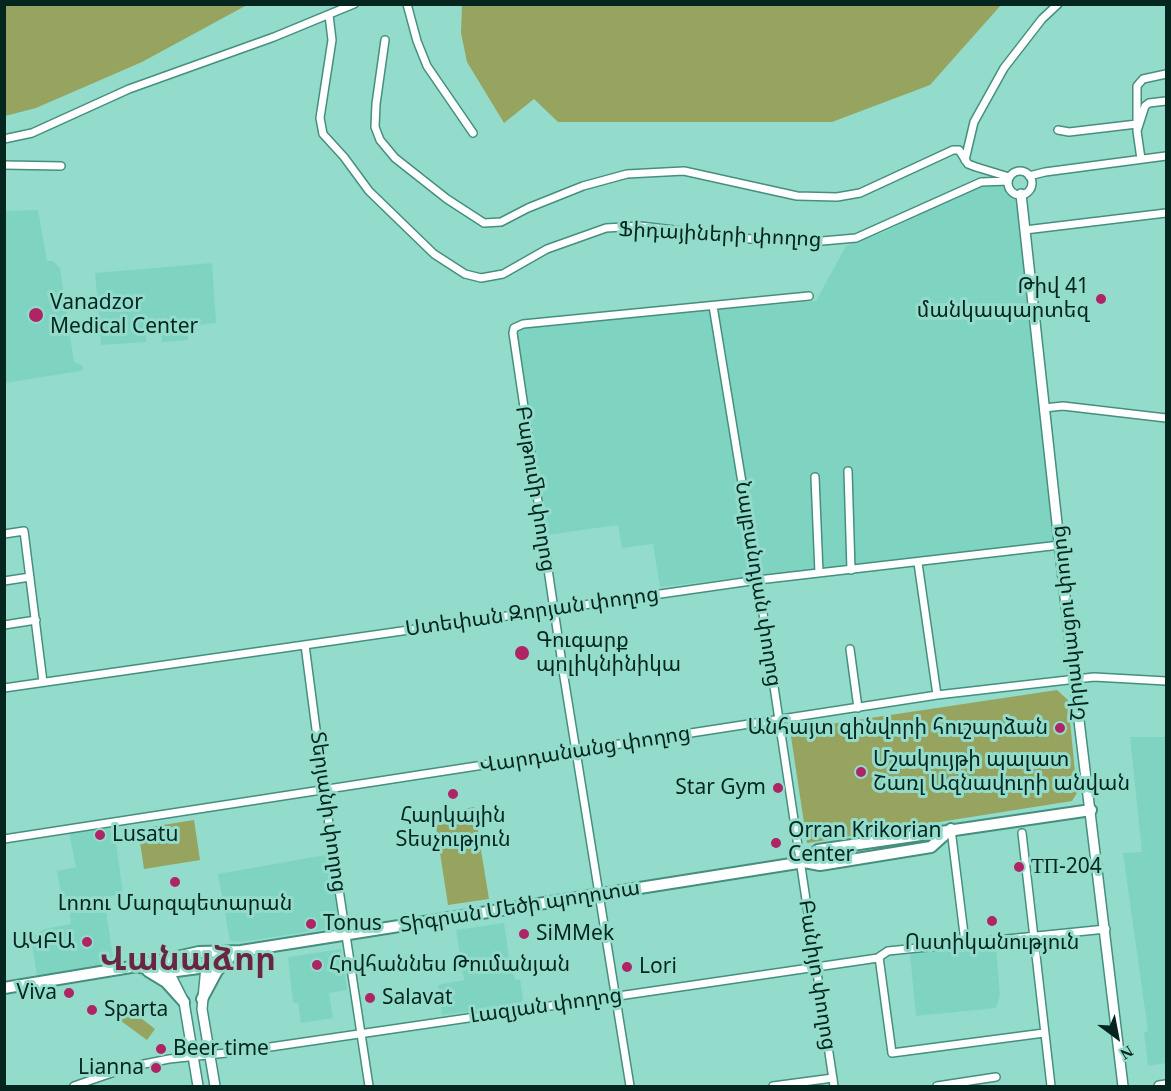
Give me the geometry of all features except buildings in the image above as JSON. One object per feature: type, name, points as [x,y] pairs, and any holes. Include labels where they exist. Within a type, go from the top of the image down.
[{"type":"main road","points":[[951,829],[1091,810]]},
{"type":"main road","name":"Տիգրան Մեծի պողոտա","points":[[4,987],[136,966],[172,956],[199,952],[237,951],[802,862],[820,865],[931,847],[951,829]]},
{"type":"main road","points":[[202,999],[217,971],[237,951]]},
{"type":"main road","name":"Տիգրան Մեծի պողոտա","points":[[136,966],[169,972],[206,966],[237,951]]},
{"type":"main road","points":[[199,952],[206,955],[206,966]]},
{"type":"main road","points":[[169,972],[166,963],[172,956]]},
{"type":"main road","points":[[136,966],[166,982],[184,1002]]},
{"type":"street","points":[[4,139],[32,133],[155,78],[354,4]]},
{"type":"street","points":[[407,4],[417,41],[427,66],[473,133]]},
{"type":"street","points":[[965,160],[974,122],[1004,68],[1042,19],[1058,4]]},
{"type":"street","name":"Ֆիդայիների փողոց","points":[[329,15],[332,40],[320,118],[323,134],[345,157],[369,191],[434,254],[465,274],[481,278],[503,274],[547,249],[606,228],[640,226],[768,241],[811,242],[856,238],[981,182],[1009,179]]},
{"type":"street","points":[[385,40],[376,104],[375,127],[380,140],[395,158],[447,199],[484,223],[501,222],[574,189],[627,174],[684,171],[797,195],[837,197],[860,193],[953,150],[958,150],[965,160],[976,167],[1009,179]]},
{"type":"street","points":[[1141,159],[1137,128],[1137,86],[1143,79],[1167,74]]},
{"type":"street","points":[[1137,128],[1146,104],[1167,100]]},
{"type":"street","points":[[1058,130],[1070,132],[1137,128]]},
{"type":"street","points":[[1009,179],[1020,171],[1029,176],[1167,156]]},
{"type":"street","points":[[4,165],[61,166]]},
{"type":"street","points":[[1009,179],[1011,191],[1021,194],[1030,187],[1029,176]]},
{"type":"street","name":"Շիրակացու փողոց","points":[[1021,194],[1074,679],[1106,929],[1123,1086]]},
{"type":"street","points":[[1025,230],[1167,213]]},
{"type":"street","points":[[713,306],[809,296]]},
{"type":"street","name":"Բաթումի փողոց","points":[[630,1086],[553,609],[513,333],[514,328],[523,324],[713,306]]},
{"type":"street","name":"Նալբանդյան փողոց","points":[[713,306],[802,862]]},
{"type":"street","points":[[1044,408],[1063,406],[1167,418]]},
{"type":"street","points":[[848,471],[850,570]]},
{"type":"street","points":[[815,477],[819,573]]},
{"type":"street","points":[[4,534],[24,531],[43,682]]},
{"type":"street","name":"Ստեփան Զորյան փողոց","points":[[4,688],[758,580],[1060,545]]},
{"type":"street","points":[[918,563],[937,696]]},
{"type":"street","points":[[4,580],[30,577]]},
{"type":"street","points":[[4,625],[36,620]]},
{"type":"street","name":"Տերյանի փողոց","points":[[305,645],[324,789],[369,1086]]},
{"type":"street","points":[[850,649],[858,708]]},
{"type":"street","name":"Վարդանանց փողոց","points":[[4,839],[937,696],[1094,677],[1167,681]]},
{"type":"street","points":[[951,829],[965,942]]},
{"type":"street","points":[[1022,833],[1051,1086]]},
{"type":"street","name":"Բանիյո փողոց","points":[[802,862],[834,1082]]},
{"type":"street","name":"Լազյան փողոց","points":[[74,1086],[129,1067],[878,958],[888,951],[1106,929]]},
{"type":"street","points":[[878,958],[892,1053],[1044,1033]]},
{"type":"street","points":[[206,966],[202,999],[215,1086]]},
{"type":"street","points":[[169,972],[184,1002],[198,1086]]},
{"type":"street","points":[[937,1086],[996,1077]]},
{"type":"street","points":[[773,1086],[834,1082]]},
{"type":"street","points":[[1159,1086],[1167,1085]]},
{"type":"shaded area","points":[[5,4],[247,5],[142,62],[36,108],[5,116]]},
{"type":"shaded area","points":[[462,4],[1001,5],[930,85],[832,122],[558,122],[534,99],[504,123],[467,62],[461,33]]},
{"type":"shaded area","points":[[982,184],[1003,186],[1017,202],[1056,535],[1053,541],[660,587],[653,544],[622,548],[618,525],[547,535],[516,334],[520,327],[816,301],[846,246],[884,232]]},
{"type":"shaded area","name":"Vanadzor Medical Center","points":[[38,210],[47,261],[53,261],[60,268],[74,362],[82,365],[83,369],[5,383],[4,211]]},
{"type":"shaded area","points":[[212,263],[216,323],[187,326],[188,340],[162,342],[161,332],[146,333],[146,342],[101,345],[95,273]]},
{"type":"shaded area","points":[[1057,690],[1068,700],[1077,793],[1072,801],[807,843],[790,730]]},
{"type":"shaded area","points":[[1130,737],[1166,737],[1166,1063],[1148,1066],[1144,1032],[1148,1031],[1123,853],[1142,852]]},
{"type":"shaded area","points":[[474,807],[489,899],[448,905],[434,814]]},
{"type":"shaded area","points":[[194,820],[200,860],[144,869],[138,829]]},
{"type":"shaded area","points":[[114,828],[123,894],[104,898],[114,963],[37,976],[31,938],[44,929],[71,924],[68,900],[62,898],[57,871],[76,867],[69,833]]},
{"type":"shaded area","points":[[331,854],[342,922],[339,927],[241,942],[230,941],[218,874]]},
{"type":"shaded area","points":[[504,923],[510,965],[516,980],[520,979],[523,999],[521,1005],[442,1015],[438,985],[464,980],[456,930]]},
{"type":"shaded area","points":[[978,946],[996,949],[1000,995],[996,1008],[916,1016],[910,954]]},
{"type":"shaded area","points":[[341,949],[347,990],[329,993],[333,1018],[301,1023],[298,1003],[293,1003],[288,957]]},
{"type":"shaded area","points":[[129,1009],[155,1029],[147,1040],[121,1021]]},
{"type":"place","name":"Թիվ 41 մանկապարտեզ","points":[[1101,299]]},
{"type":"place","name":"Vanadzor Medical Center","points":[[36,315]]},
{"type":"place","name":"Գուգարք պոլիկնինիկա","points":[[522,653]]},
{"type":"place","name":"Անհայտ զինվորի հուշարձան","points":[[1060,728]]},
{"type":"place","name":"Մշակույթի պալատ Շառլ Ազնավուրի անվան","points":[[861,772]]},
{"type":"place","name":"Star Gym","points":[[778,788]]},
{"type":"place","name":"Հարկային Տեսչություն","points":[[453,794]]},
{"type":"place","name":"Lusatu","points":[[100,835]]},
{"type":"place","name":"Orran Krikorian Center","points":[[776,843]]},
{"type":"place","name":"ТП-204","points":[[1019,867]]},
{"type":"place","name":"Լոռու Մարզպետարան","points":[[175,882]]},
{"type":"place","name":"Ոստիկանություն","points":[[992,921]]},
{"type":"place","name":"Tonus","points":[[311,924]]},
{"type":"place","name":"SiMMek","points":[[524,934]]},
{"type":"place","name":"ԱԿԲԱ","points":[[87,942]]},
{"type":"place","name":"Հովհաննես Թումանյան","points":[[317,965]]},
{"type":"place","name":"Lori","points":[[627,967]]},
{"type":"place","name":"Viva","points":[[69,993]]},
{"type":"place","name":"Salavat","points":[[370,998]]},
{"type":"place","name":"Sparta","points":[[92,1010]]},
{"type":"place","name":"Beer time","points":[[161,1049]]},
{"type":"place","name":"Lianna","points":[[156,1068]]},
{"type":"district","name":"Վանաձոր","points":[[188,961]]}]
